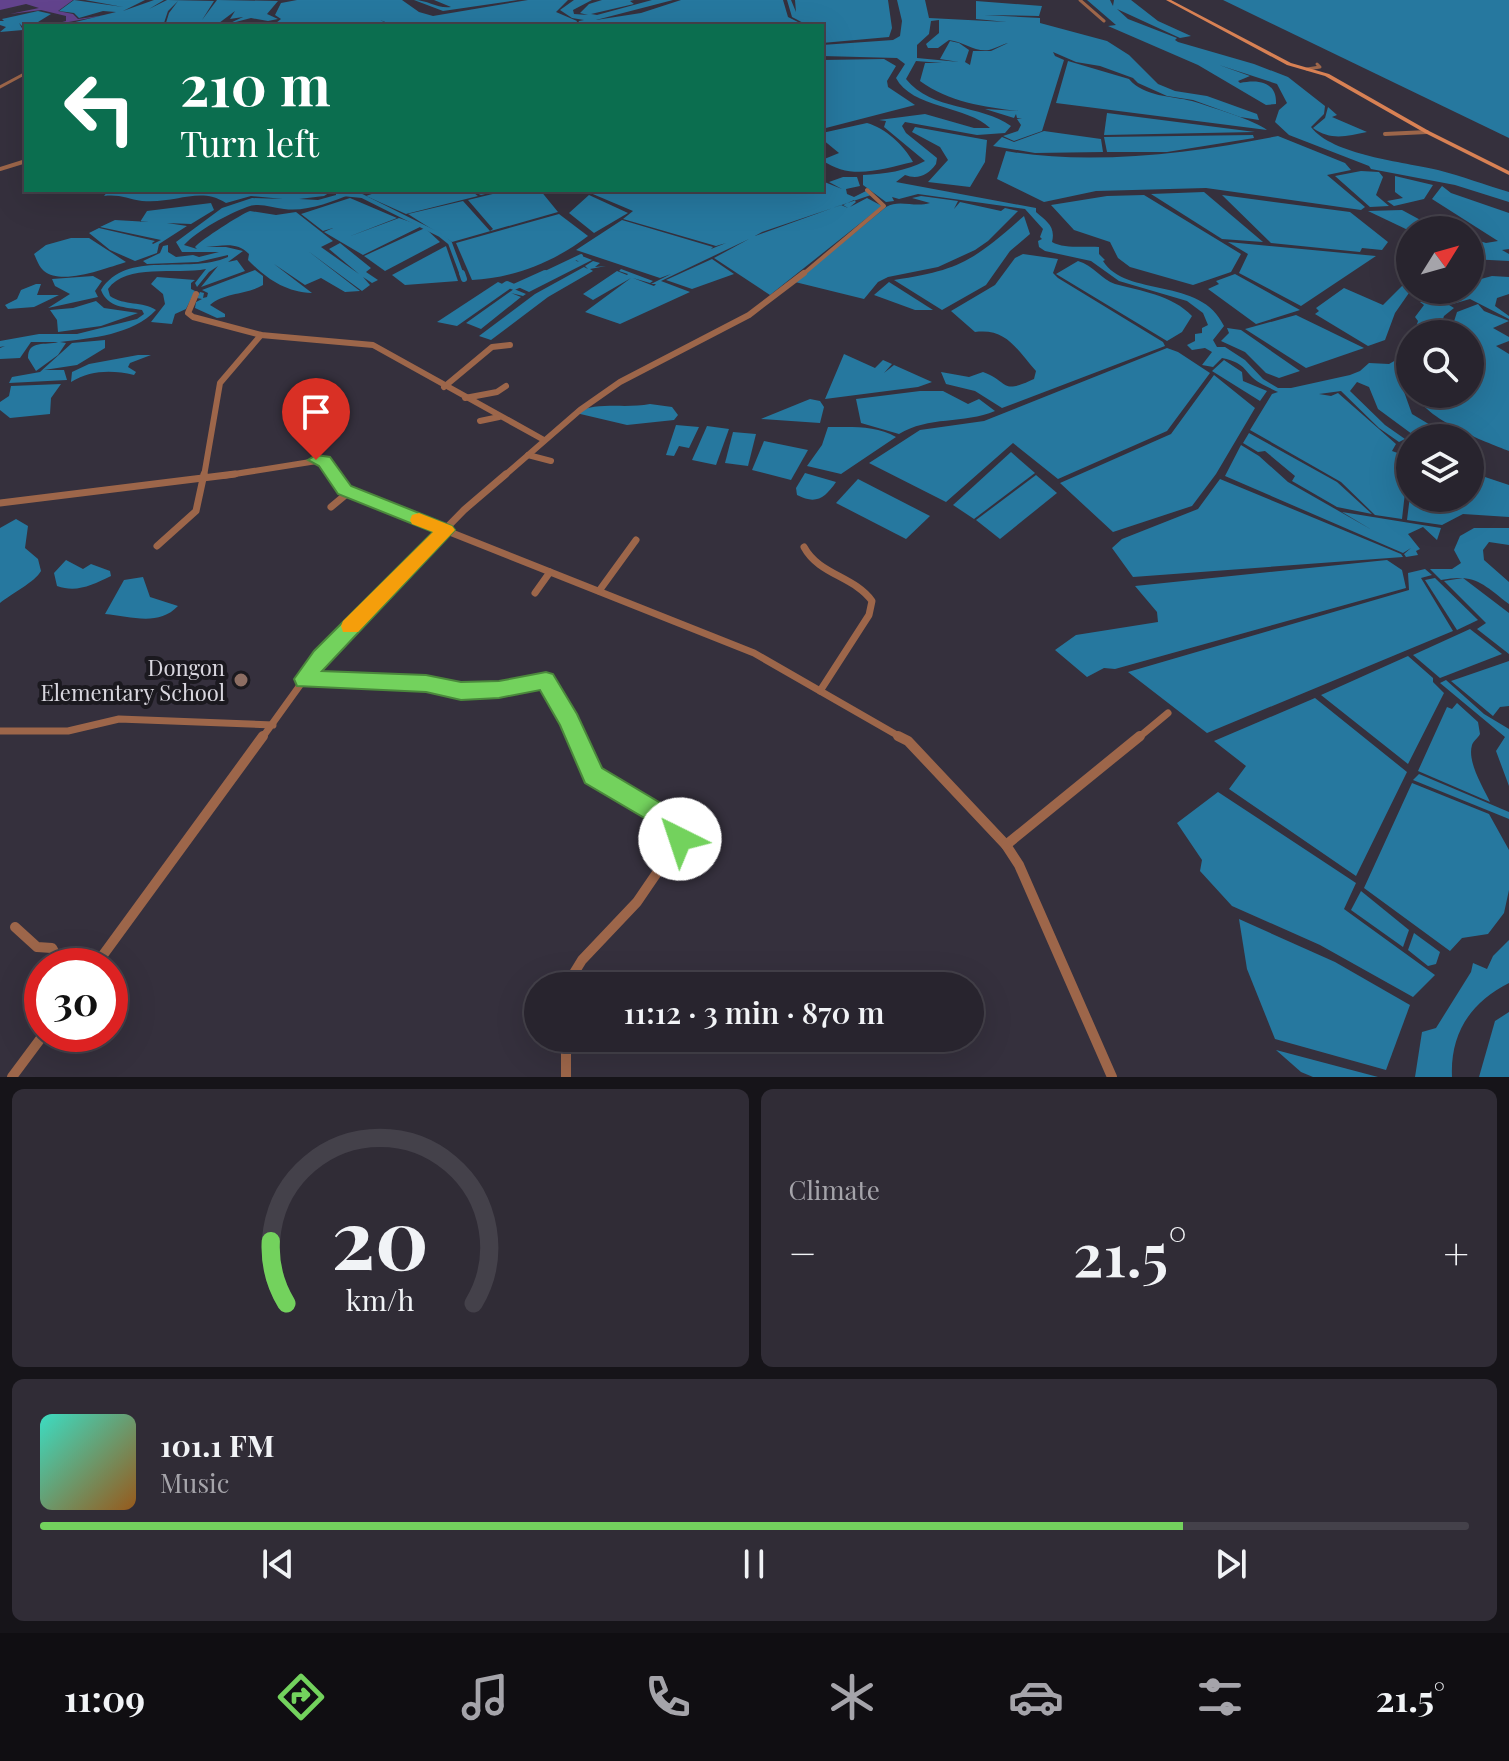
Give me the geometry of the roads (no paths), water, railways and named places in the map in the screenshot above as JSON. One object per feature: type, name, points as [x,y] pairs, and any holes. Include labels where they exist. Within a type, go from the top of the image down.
[{"type":"street","points":[[1080,0],[1104,21]]},
{"type":"street","points":[[1168,0],[1289,64],[1327,75],[1427,132],[1509,173]]},
{"type":"street","points":[[1307,69],[1319,67],[1317,64]]},
{"type":"street","points":[[0,87],[24,74]]},
{"type":"street","points":[[1385,134],[1427,132]]},
{"type":"street","points":[[0,169],[24,162]]},
{"type":"street","points":[[108,948],[321,656],[464,510],[544,440],[620,382],[749,315],[884,206],[869,192]]},
{"type":"street","points":[[196,294],[188,313],[193,317],[261,335],[373,345],[544,440]]},
{"type":"street","points":[[157,546],[196,512],[215,425],[220,383],[261,335]]},
{"type":"street","points":[[444,387],[492,347],[510,345]]},
{"type":"street","points":[[465,398],[497,392],[506,386]]},
{"type":"street","points":[[480,421],[501,417]]},
{"type":"street","points":[[528,455],[551,461]]},
{"type":"street","points":[[0,503],[202,479],[323,460],[340,486],[349,492],[754,653],[908,741],[1006,845],[1019,865],[1112,1077]]},
{"type":"street","points":[[331,507],[349,492]]},
{"type":"street","points":[[599,591],[636,540]]},
{"type":"street","points":[[804,547],[812,560],[862,590],[872,601],[869,615],[820,691]]},
{"type":"street","points":[[535,593],[550,572]]},
{"type":"street","points":[[305,679],[426,684],[461,691],[499,690],[546,680],[569,721],[593,776],[681,828],[680,839],[637,902],[582,960],[575,972]]},
{"type":"street","points":[[1006,845],[1168,713]]},
{"type":"street","points":[[0,731],[68,731],[119,719],[273,725]]},
{"type":"street","points":[[15,927],[37,947],[52,948]]},
{"type":"street","points":[[12,1077],[31,1052]]},
{"type":"street","points":[[566,1052],[566,1077]]},
{"type":"water","points":[[74,0],[123,7],[85,0],[145,0],[123,11],[154,0],[164,0],[149,9],[167,0],[214,1],[202,20],[217,0],[278,1],[267,14],[278,19],[251,18],[228,24],[243,17],[230,19],[235,11],[218,24],[166,24],[178,1],[168,11],[164,24],[67,24],[116,12],[103,11],[79,18],[74,13],[59,11]]},
{"type":"water","points":[[297,0],[402,0],[419,12],[433,16],[528,0],[568,0],[556,12],[577,21],[576,24],[391,24],[380,20],[388,24],[275,24],[281,19],[275,15],[281,3]]},
{"type":"water","points":[[414,0],[451,7],[434,0],[518,0],[443,11]]},
{"type":"water","points":[[574,0],[592,0],[573,10],[574,14],[588,15],[580,13],[589,4],[602,0],[634,0],[630,1],[634,4],[591,14],[597,15],[652,0],[673,0],[596,20],[641,13],[681,0],[783,0],[788,17],[802,24],[578,24],[584,20],[572,18],[560,10]]},
{"type":"water","points":[[787,0],[791,0],[796,12],[795,0],[888,0],[892,28],[889,37],[824,43],[824,24],[805,24],[792,17]]},
{"type":"water","points":[[897,0],[925,0],[929,18],[1007,22],[976,19],[976,1],[1042,6],[1039,16],[984,15],[1040,18],[1040,23],[1107,41],[1129,55],[1158,84],[1175,91],[1207,96],[1257,114],[1259,120],[1240,117],[1193,100],[1167,96],[1133,78],[1100,66],[1076,62],[1053,52],[1064,60],[1042,131],[1014,141],[1003,136],[1018,131],[1021,125],[1017,119],[1022,119],[1017,118],[1016,114],[1014,118],[985,109],[1018,111],[980,105],[943,94],[920,81],[925,63],[942,63],[916,61],[906,79],[916,89],[929,97],[985,114],[1011,126],[1005,133],[977,135],[905,122],[902,126],[906,133],[937,158],[936,164],[926,174],[918,177],[905,175],[896,182],[1036,208],[1051,228],[1052,242],[1099,247],[1103,261],[1128,280],[1182,293],[1213,310],[1224,326],[1213,340],[1217,347],[1225,347],[1245,360],[1263,379],[1278,388],[1350,375],[1369,363],[1389,364],[1396,360],[1396,408],[1410,408],[1412,414],[1429,424],[1398,424],[1378,409],[1369,387],[1357,382],[1350,391],[1396,433],[1396,440],[1379,428],[1341,391],[1319,394],[1331,396],[1338,393],[1396,444],[1392,451],[1396,452],[1396,512],[1403,512],[1402,519],[1375,515],[1341,482],[1250,430],[1272,394],[1278,392],[1255,380],[1230,360],[1222,358],[1213,367],[1202,365],[1212,352],[1205,348],[1192,350],[1187,345],[1195,341],[1195,334],[1202,333],[1202,328],[1208,325],[1203,313],[1187,301],[1119,281],[1091,261],[1045,251],[1039,247],[1038,241],[1042,239],[1043,229],[1025,209],[918,194],[899,199],[892,197],[894,201],[886,202],[863,185],[863,175],[895,171],[925,161],[884,127],[886,121],[879,120],[925,114],[974,128],[990,128],[968,115],[927,101],[903,88],[896,78],[905,64],[897,58],[824,56],[824,45],[893,40],[900,36],[902,21]],"holes":[[[939,20],[939,33],[926,44],[928,48],[938,48],[949,40],[959,43],[950,41],[940,59],[959,62],[917,58],[917,45],[929,34],[931,21]],[[959,43],[989,50],[1008,43],[991,51],[973,51],[970,65],[965,62],[969,50]]]},
{"type":"water","points":[[1087,0],[1110,0],[1113,6],[1114,0],[1131,0],[1158,21],[1191,36],[1180,38],[1117,9],[1128,19],[1177,38],[1175,40],[1178,42],[1288,77],[1325,106],[1324,114],[1311,127],[1335,144],[1370,156],[1447,172],[1509,192],[1509,202],[1455,185],[1371,169],[1289,135],[1275,122],[1279,110],[1287,103],[1277,84],[1219,65],[1250,76],[1238,81],[1240,83],[1260,82],[1270,87],[1276,104],[1266,105],[1198,65],[1108,26],[1116,25]]},
{"type":"water","points":[[1223,0],[1509,0],[1509,138]]},
{"type":"water","points":[[38,11],[51,14],[38,22],[25,22],[24,28],[19,23],[23,30],[0,32],[6,27],[0,25],[0,21],[4,21],[2,19]]},
{"type":"water","points":[[884,59],[896,66],[887,81],[888,87],[915,105],[824,128],[824,60]]},
{"type":"water","points":[[1068,61],[1129,79],[1150,93],[1192,101],[1232,114],[1267,130],[1056,103]]},
{"type":"water","points":[[1328,107],[1337,115],[1332,117],[1367,132],[1333,136],[1313,128],[1325,118]]},
{"type":"water","points":[[1107,113],[1255,132],[1104,135]]},
{"type":"water","points":[[867,123],[893,138],[913,162],[866,172],[844,170],[824,161],[839,153],[824,141],[824,133]]},
{"type":"water","points":[[915,127],[987,140],[985,162],[970,187],[928,182],[948,160],[940,147],[912,132]]},
{"type":"water","points":[[1044,131],[1101,139],[1103,152],[1035,153],[993,146],[1002,137],[1014,142]]},
{"type":"water","points":[[1253,135],[1254,138],[1167,152],[1107,152],[1104,137]]},
{"type":"water","points":[[1278,136],[1345,163],[1351,170],[1327,175],[1365,207],[1361,210],[1206,188],[1096,191],[1044,202],[997,179],[1006,151],[1073,157],[1142,156]]},
{"type":"water","points":[[1361,171],[1379,172],[1383,177],[1376,195],[1389,206],[1370,207],[1335,176]]},
{"type":"water","points":[[1395,176],[1433,185],[1424,199],[1394,206],[1387,201],[1403,198],[1395,192]]},
{"type":"water","points":[[843,177],[857,177],[860,186],[846,189],[847,194],[854,197],[866,191],[871,195],[855,201],[850,207],[867,198],[882,206],[770,295],[714,258],[749,239],[661,281],[690,292],[620,324],[585,312],[631,278],[593,300],[583,294],[617,271],[628,274],[619,271],[621,269],[653,281],[650,283],[633,278],[654,286],[656,284],[651,284],[671,274],[660,278],[576,250],[622,220],[713,247],[711,249],[726,243],[716,246],[623,219],[633,211],[588,192],[824,192],[824,182],[842,189],[829,182]],"holes":[[[832,208],[755,236],[762,232]]]},
{"type":"water","points":[[1442,186],[1451,193],[1509,213],[1509,249],[1502,250],[1509,254],[1509,261],[1484,260],[1484,242],[1498,241],[1484,232],[1484,216],[1459,216],[1432,199]]},
{"type":"water","points":[[107,192],[330,192],[324,196],[299,199],[318,200],[336,195],[336,192],[350,192],[310,208],[247,207],[214,223],[184,245],[197,249],[195,247],[205,239],[250,211],[276,215],[296,212],[333,241],[321,247],[359,274],[329,249],[340,243],[371,268],[366,272],[378,280],[372,283],[363,277],[370,285],[362,291],[308,251],[360,291],[345,292],[321,278],[305,285],[274,264],[312,293],[302,292],[269,279],[248,260],[249,254],[239,247],[206,247],[243,251],[228,262],[237,260],[245,271],[201,287],[218,266],[197,287],[195,283],[206,269],[127,276],[108,289],[110,296],[156,310],[146,318],[111,334],[60,342],[66,343],[58,355],[36,371],[28,358],[31,348],[58,342],[31,342],[20,358],[0,359],[0,348],[5,346],[0,347],[0,341],[39,334],[77,334],[137,319],[144,314],[142,310],[118,306],[104,296],[101,290],[112,278],[142,266],[194,264],[228,257],[198,262],[147,264],[143,261],[160,253],[163,246],[168,245],[168,252],[176,257],[199,257],[219,252],[182,252],[176,242],[222,208],[252,198],[283,199],[251,196],[226,203],[206,196],[142,201],[104,196]]},
{"type":"water","points":[[377,192],[472,192],[478,196],[406,214],[366,196]]},
{"type":"water","points":[[501,192],[542,192],[558,212],[452,242],[408,214],[463,201],[490,231],[493,229],[468,200]]},
{"type":"water","points":[[1204,192],[1263,242],[1222,239],[1151,194]]},
{"type":"water","points":[[589,195],[628,213],[594,233],[569,213]]},
{"type":"water","points":[[1144,195],[1241,254],[1231,272],[1193,285],[1130,267],[1118,258],[1110,242],[1074,230],[1051,205],[1107,196]]},
{"type":"water","points":[[1222,195],[1350,212],[1388,242],[1382,250],[1362,248],[1360,252],[1271,243]]},
{"type":"water","points":[[921,196],[958,201],[954,209],[960,202],[1001,211],[1005,208],[1018,211],[975,250],[938,267],[888,277],[878,282],[864,299],[795,282],[886,207],[930,203],[912,198]]},
{"type":"water","points":[[350,198],[397,218],[348,237],[399,218],[422,226],[363,255],[324,232],[333,228],[323,231],[301,214]]},
{"type":"water","points":[[211,203],[214,210],[191,224],[167,223],[187,226],[159,244],[157,253],[135,261],[110,250],[89,233],[99,228],[155,241],[153,244],[161,240],[100,227],[115,220],[140,221],[147,211]]},
{"type":"water","points":[[1402,210],[1413,216],[1396,216],[1396,224],[1368,211]]},
{"type":"water","points":[[559,214],[588,236],[561,254],[533,267],[503,276],[472,280],[456,243]]},
{"type":"water","points":[[1024,216],[1030,234],[1010,251],[986,285],[942,310],[894,280],[936,272],[965,261]]},
{"type":"water","points":[[425,228],[440,242],[385,271],[364,256]]},
{"type":"water","points":[[71,238],[89,238],[126,262],[73,276],[62,277],[44,271],[34,254],[46,245]]},
{"type":"water","points":[[1228,242],[1376,256],[1301,306],[1239,273],[1248,254]]},
{"type":"water","points":[[446,246],[458,281],[405,285],[392,275]]},
{"type":"water","points":[[1023,254],[1058,259],[1053,273],[1058,278],[1165,346],[1002,408],[975,391],[946,384],[941,372],[969,377],[983,372],[1010,386],[1034,379],[1036,371],[1010,342],[995,333],[975,332],[951,311],[995,285],[1015,258]]},
{"type":"water","points":[[582,256],[592,260],[529,292],[518,287],[574,260],[579,262],[575,259]]},
{"type":"water","points":[[712,259],[734,274],[692,289],[666,280]]},
{"type":"water","points":[[593,261],[600,263],[595,267],[606,266],[590,269],[593,271],[548,297],[491,340],[479,336],[535,294],[584,267],[588,269],[585,266]]},
{"type":"water","points":[[1078,261],[1110,282],[1166,298],[1192,316],[1182,332],[1167,341],[1056,274]]},
{"type":"water","points":[[255,270],[263,276],[263,285],[210,305],[225,317],[217,318],[195,308],[196,302],[202,299],[197,298],[200,292],[204,293],[203,298],[207,297],[208,293],[202,290]]},
{"type":"water","points":[[1235,274],[1300,310],[1256,324],[1208,289],[1219,284],[1216,281]]},
{"type":"water","points":[[93,276],[102,281],[95,291],[98,297],[48,308],[70,294],[55,286],[52,279]]},
{"type":"water","points":[[157,277],[195,280],[191,283],[191,289],[195,291],[186,309],[175,314],[172,324],[151,322],[165,304],[163,294],[151,284]]},
{"type":"water","points":[[1509,277],[1509,294],[1497,298],[1495,306],[1509,319],[1480,304],[1484,304],[1484,278]]},
{"type":"water","points":[[498,282],[511,288],[457,326],[437,322]]},
{"type":"water","points":[[889,282],[933,310],[915,310],[874,295]]},
{"type":"water","points":[[41,284],[37,295],[59,295],[34,307],[8,309],[5,305],[17,299],[21,290]]},
{"type":"water","points":[[1344,288],[1383,305],[1396,292],[1396,304],[1401,304],[1385,340],[1368,346],[1315,314],[1319,311],[1316,308]]},
{"type":"water","points":[[514,289],[526,294],[511,293],[521,297],[481,329],[466,323]]},
{"type":"water","points":[[96,301],[104,308],[138,313],[101,326],[58,332],[57,320],[50,310],[73,308]]},
{"type":"water","points":[[1452,304],[1449,305],[1454,308],[1443,320],[1417,320],[1415,317],[1424,305]]},
{"type":"water","points":[[1478,304],[1484,311],[1509,321],[1493,328],[1509,337],[1509,341],[1496,346],[1509,354],[1509,451],[1484,440],[1484,424],[1450,424],[1426,408],[1484,408],[1484,320],[1454,320],[1457,312]]},
{"type":"water","points":[[1296,315],[1364,348],[1306,368],[1245,329]]},
{"type":"water","points":[[1227,328],[1241,330],[1300,371],[1279,378],[1266,373],[1245,352],[1221,341],[1229,333]]},
{"type":"water","points":[[105,340],[105,348],[77,365],[44,370],[64,370],[67,380],[9,383],[12,377],[40,372],[72,343]]},
{"type":"water","points":[[1167,348],[1210,373],[1167,431],[1058,479],[1013,443],[946,502],[869,463],[920,430],[984,421]]},
{"type":"water","points":[[844,354],[875,368],[883,360],[892,364],[884,373],[894,365],[932,382],[918,387],[825,399]]},
{"type":"water","points":[[151,355],[130,363],[128,367],[136,372],[134,375],[102,372],[71,382],[72,372],[89,364]]},
{"type":"water","points":[[1224,360],[1242,372],[1243,381],[1267,391],[1260,401],[1212,371]]},
{"type":"water","points":[[1214,375],[1255,408],[1216,474],[1192,506],[1113,532],[1060,483],[1171,434]]},
{"type":"water","points":[[61,384],[51,398],[50,414],[10,418],[0,410],[0,402],[9,396],[11,386]]},
{"type":"water","points":[[943,391],[968,404],[979,399],[995,411],[971,418],[934,422],[899,434],[861,423],[856,399]]},
{"type":"water","points":[[810,399],[820,401],[824,407],[820,423],[761,419]]},
{"type":"water","points":[[650,404],[672,407],[678,415],[674,420],[627,425],[576,413],[593,407]]},
{"type":"water","points":[[676,425],[699,427],[689,448],[679,446],[674,456],[666,455]]},
{"type":"water","points":[[707,426],[729,429],[716,465],[692,460]]},
{"type":"water","points":[[828,427],[872,429],[896,437],[841,474],[807,466],[822,445]]},
{"type":"water","points":[[733,432],[756,434],[748,466],[725,463]]},
{"type":"water","points":[[1249,433],[1337,482],[1372,514],[1337,507],[1292,481],[1295,476],[1265,451],[1258,452],[1243,443]]},
{"type":"water","points":[[764,441],[808,450],[791,480],[752,470]]},
{"type":"water","points":[[1241,445],[1259,456],[1288,482],[1372,530],[1342,512],[1441,528],[1437,540],[1423,527],[1408,534],[1420,549],[1416,551],[1418,555],[1406,557],[1404,554],[1411,548],[1403,553],[1225,476]]},
{"type":"water","points":[[1011,452],[1035,473],[974,519],[953,505]]},
{"type":"water","points":[[805,473],[836,482],[820,498],[804,498],[797,495],[796,488]]},
{"type":"water","points":[[1036,475],[1057,493],[1000,539],[976,520]]},
{"type":"water","points":[[1484,477],[1509,485],[1509,517],[1463,514],[1442,525],[1407,520],[1408,512],[1484,512]]},
{"type":"water","points":[[858,479],[930,516],[906,539],[836,503]]},
{"type":"water","points":[[1220,479],[1403,557],[1133,577],[1112,548],[1122,539],[1198,509]]},
{"type":"water","points":[[16,519],[28,526],[25,548],[38,559],[41,571],[0,603],[0,528]]},
{"type":"water","points":[[1474,528],[1509,528],[1509,545],[1489,542],[1483,550],[1484,560],[1509,582],[1509,604],[1478,582],[1462,578],[1441,580],[1430,569],[1452,569],[1461,563],[1454,550],[1460,536]]},
{"type":"water","points":[[66,560],[83,569],[91,564],[110,571],[111,576],[78,588],[57,586],[54,573]]},
{"type":"water","points":[[1387,560],[1402,570],[1406,588],[1115,669],[1104,668],[1087,677],[1055,650],[1076,635],[1158,622],[1157,612],[1135,586]]},
{"type":"water","points":[[1425,569],[1432,575],[1421,578],[1453,631],[1207,733],[1128,672],[1409,590],[1408,573]]},
{"type":"water","points":[[143,577],[150,597],[178,606],[153,618],[105,614],[124,580]]},
{"type":"water","points":[[1435,578],[1478,620],[1457,630],[1425,580]]},
{"type":"water","points":[[1463,578],[1509,613],[1509,654],[1477,629],[1486,623],[1444,581]]},
{"type":"water","points":[[1470,629],[1502,654],[1440,678],[1413,655]]},
{"type":"water","points":[[1408,656],[1433,678],[1444,693],[1408,764],[1321,695]]},
{"type":"water","points":[[1509,661],[1509,706],[1500,707],[1493,716],[1451,681]]},
{"type":"water","points":[[1446,680],[1484,714],[1509,729],[1509,786],[1496,751],[1505,737],[1440,683]]},
{"type":"water","points":[[1315,698],[1407,772],[1356,876],[1229,789],[1246,766],[1214,741]]},
{"type":"water","points":[[1457,703],[1478,722],[1480,734],[1472,745],[1472,759],[1490,802],[1418,771],[1447,707],[1452,709]]},
{"type":"water","points":[[1419,774],[1509,812],[1509,819],[1413,780]]},
{"type":"water","points":[[1412,783],[1489,814],[1509,850],[1509,890],[1504,913],[1488,934],[1462,938],[1450,951],[1364,888]]},
{"type":"water","points":[[1218,792],[1356,883],[1344,909],[1435,975],[1413,997],[1320,945],[1232,906],[1200,871],[1202,860],[1177,823]]},
{"type":"water","points":[[1361,891],[1409,930],[1403,947],[1351,910]]},
{"type":"water","points":[[1239,919],[1335,962],[1410,1005],[1386,1070],[1275,1039],[1247,969]]},
{"type":"water","points":[[1414,933],[1440,952],[1436,964],[1428,966],[1408,950]]},
{"type":"water","points":[[1509,940],[1509,983],[1484,1000],[1466,1021],[1455,1046],[1452,1077],[1415,1077],[1422,1032],[1436,1028],[1471,972],[1473,963],[1487,969],[1493,956]]},
{"type":"water","points":[[1509,1012],[1509,1077],[1479,1077],[1495,1021]]},
{"type":"water","points":[[1276,1050],[1378,1077],[1313,1077],[1301,1072]]},
{"type":"waterway","points":[[342,194],[362,196],[440,235],[450,243],[462,275]]},
{"type":"waterway","points":[[541,275],[581,256]]},
{"type":"waterway","points":[[462,273],[464,279]]},
{"type":"waterway","points":[[501,288],[507,284],[514,287],[545,273]]},
{"type":"place","name":"Dongon Elementary School","points":[[241,680]]}]
